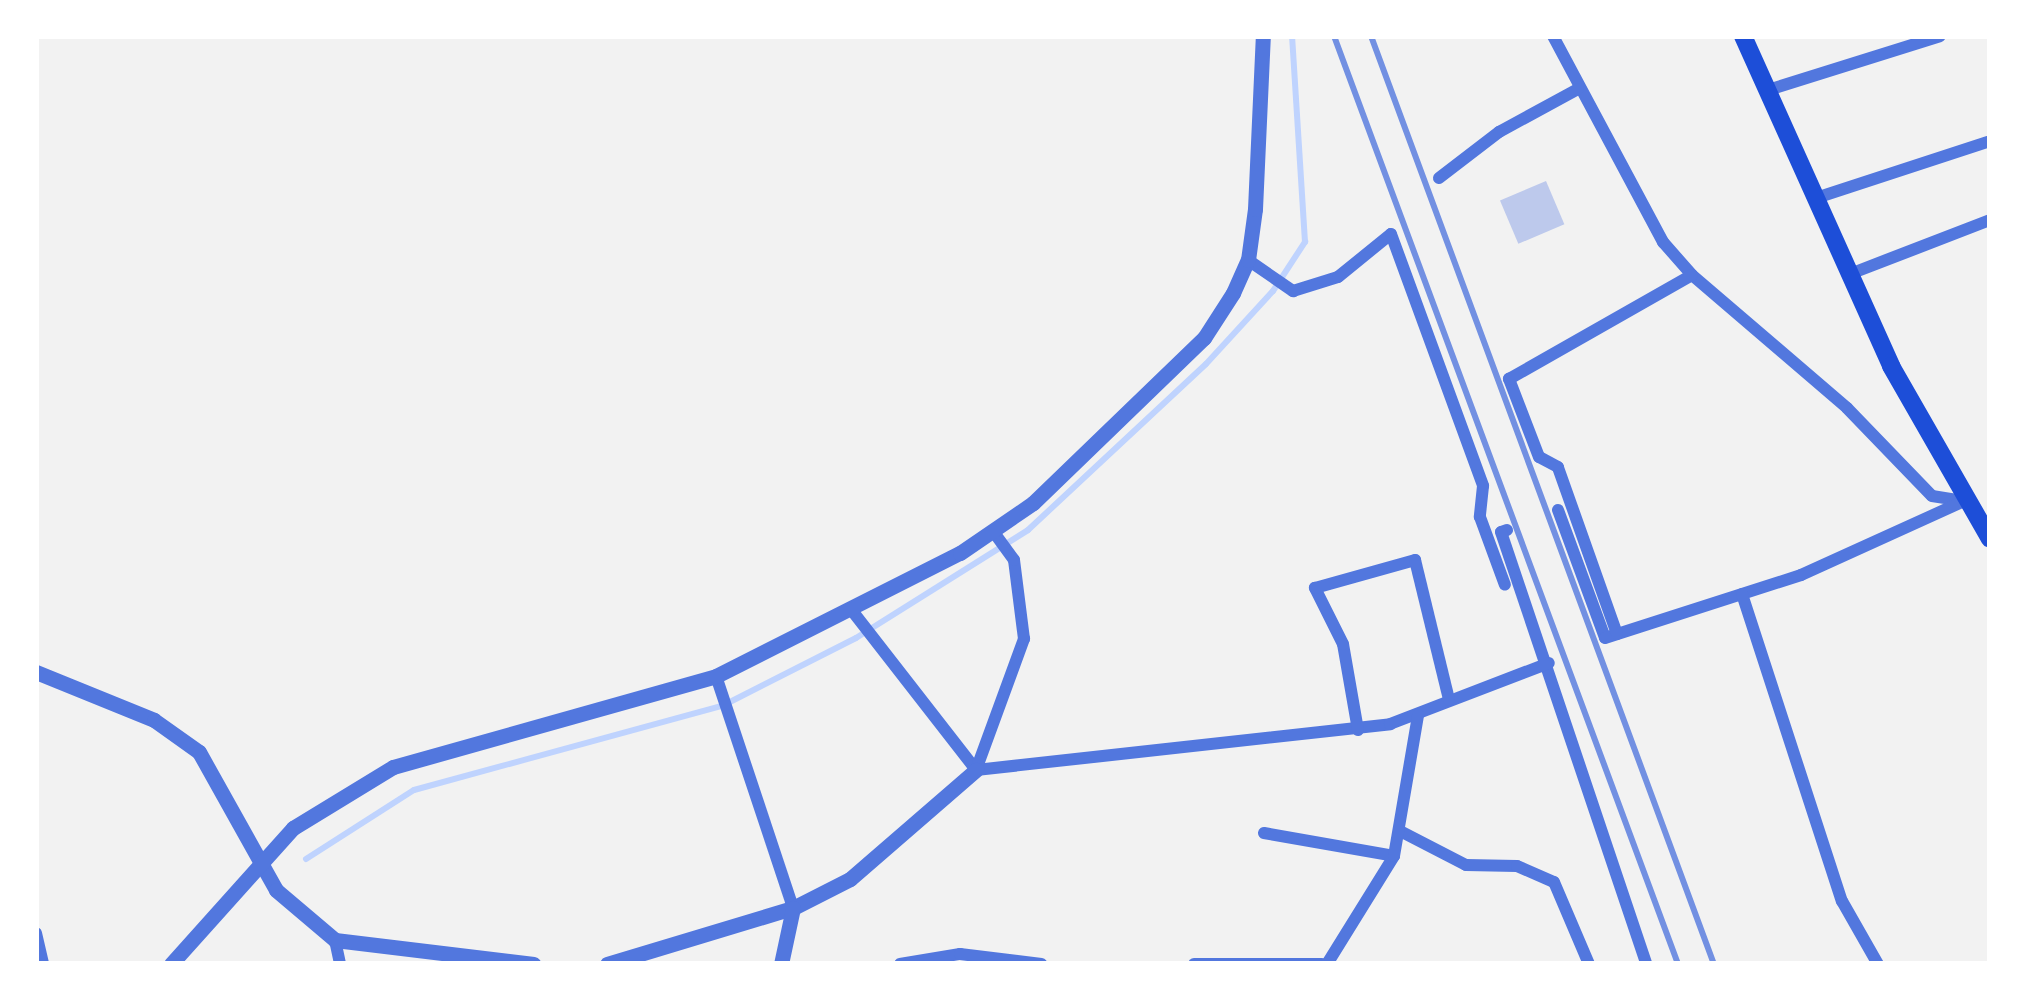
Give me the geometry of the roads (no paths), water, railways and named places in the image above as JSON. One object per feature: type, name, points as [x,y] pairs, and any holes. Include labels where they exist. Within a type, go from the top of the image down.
[{"type":"highway","points":[[1743,36],[1850,274],[1965,501],[1990,539]]},
{"type":"street","points":[[171,964],[259,859],[330,802],[393,766],[718,682],[996,535],[1204,338],[1248,260],[1263,36]]},
{"type":"street","points":[[1552,36],[1663,242],[1692,275],[1847,409],[1931,496],[1965,501]]},
{"type":"street","points":[[1768,91],[1940,36]]},
{"type":"street","points":[[1439,178],[1499,132],[1578,89]]},
{"type":"street","points":[[1816,198],[1990,141]]},
{"type":"street","points":[[1850,274],[1990,220]]},
{"type":"street","points":[[1248,260],[1288,287],[1338,277],[1391,234],[1483,486],[1480,517],[1505,585]]},
{"type":"street","points":[[1611,636],[1558,467],[1539,457],[1509,379],[1692,275]]},
{"type":"street","points":[[1611,636],[1857,554],[1965,501]]},
{"type":"street","points":[[1558,510],[1611,636]]},
{"type":"street","points":[[1508,530],[1502,532],[1646,964]]},
{"type":"street","points":[[608,964],[793,908],[850,879],[976,770],[1024,639],[1009,553],[996,535]]},
{"type":"street","points":[[1358,730],[1343,644],[1316,588],[1415,560],[1449,700]]},
{"type":"street","points":[[1742,593],[1834,880],[1878,964]]},
{"type":"street","points":[[853,612],[976,770]]},
{"type":"street","points":[[976,770],[1358,730],[1418,715],[1549,662]]},
{"type":"street","points":[[36,673],[178,733],[218,774],[259,859],[305,922],[335,940],[534,964]]},
{"type":"street","points":[[718,682],[793,908],[782,964]]},
{"type":"street","points":[[1194,964],[1325,964],[1394,856],[1402,832],[1418,715]]},
{"type":"street","points":[[1402,832],[1466,865],[1517,866],[1554,882],[1589,964]]},
{"type":"street","points":[[1264,833],[1394,856]]},
{"type":"street","points":[[36,933],[43,964]]},
{"type":"street","points":[[335,940],[340,964]]},
{"type":"street","points":[[900,964],[960,953],[1041,964]]},
{"type":"waterway","points":[[306,859],[414,790],[724,705],[856,638],[1028,530],[1206,364],[1273,291],[1305,242],[1292,36]]},
{"type":"railway","points":[[1334,36],[1678,964]]},
{"type":"railway","points":[[1371,36],[1714,964]]}]
